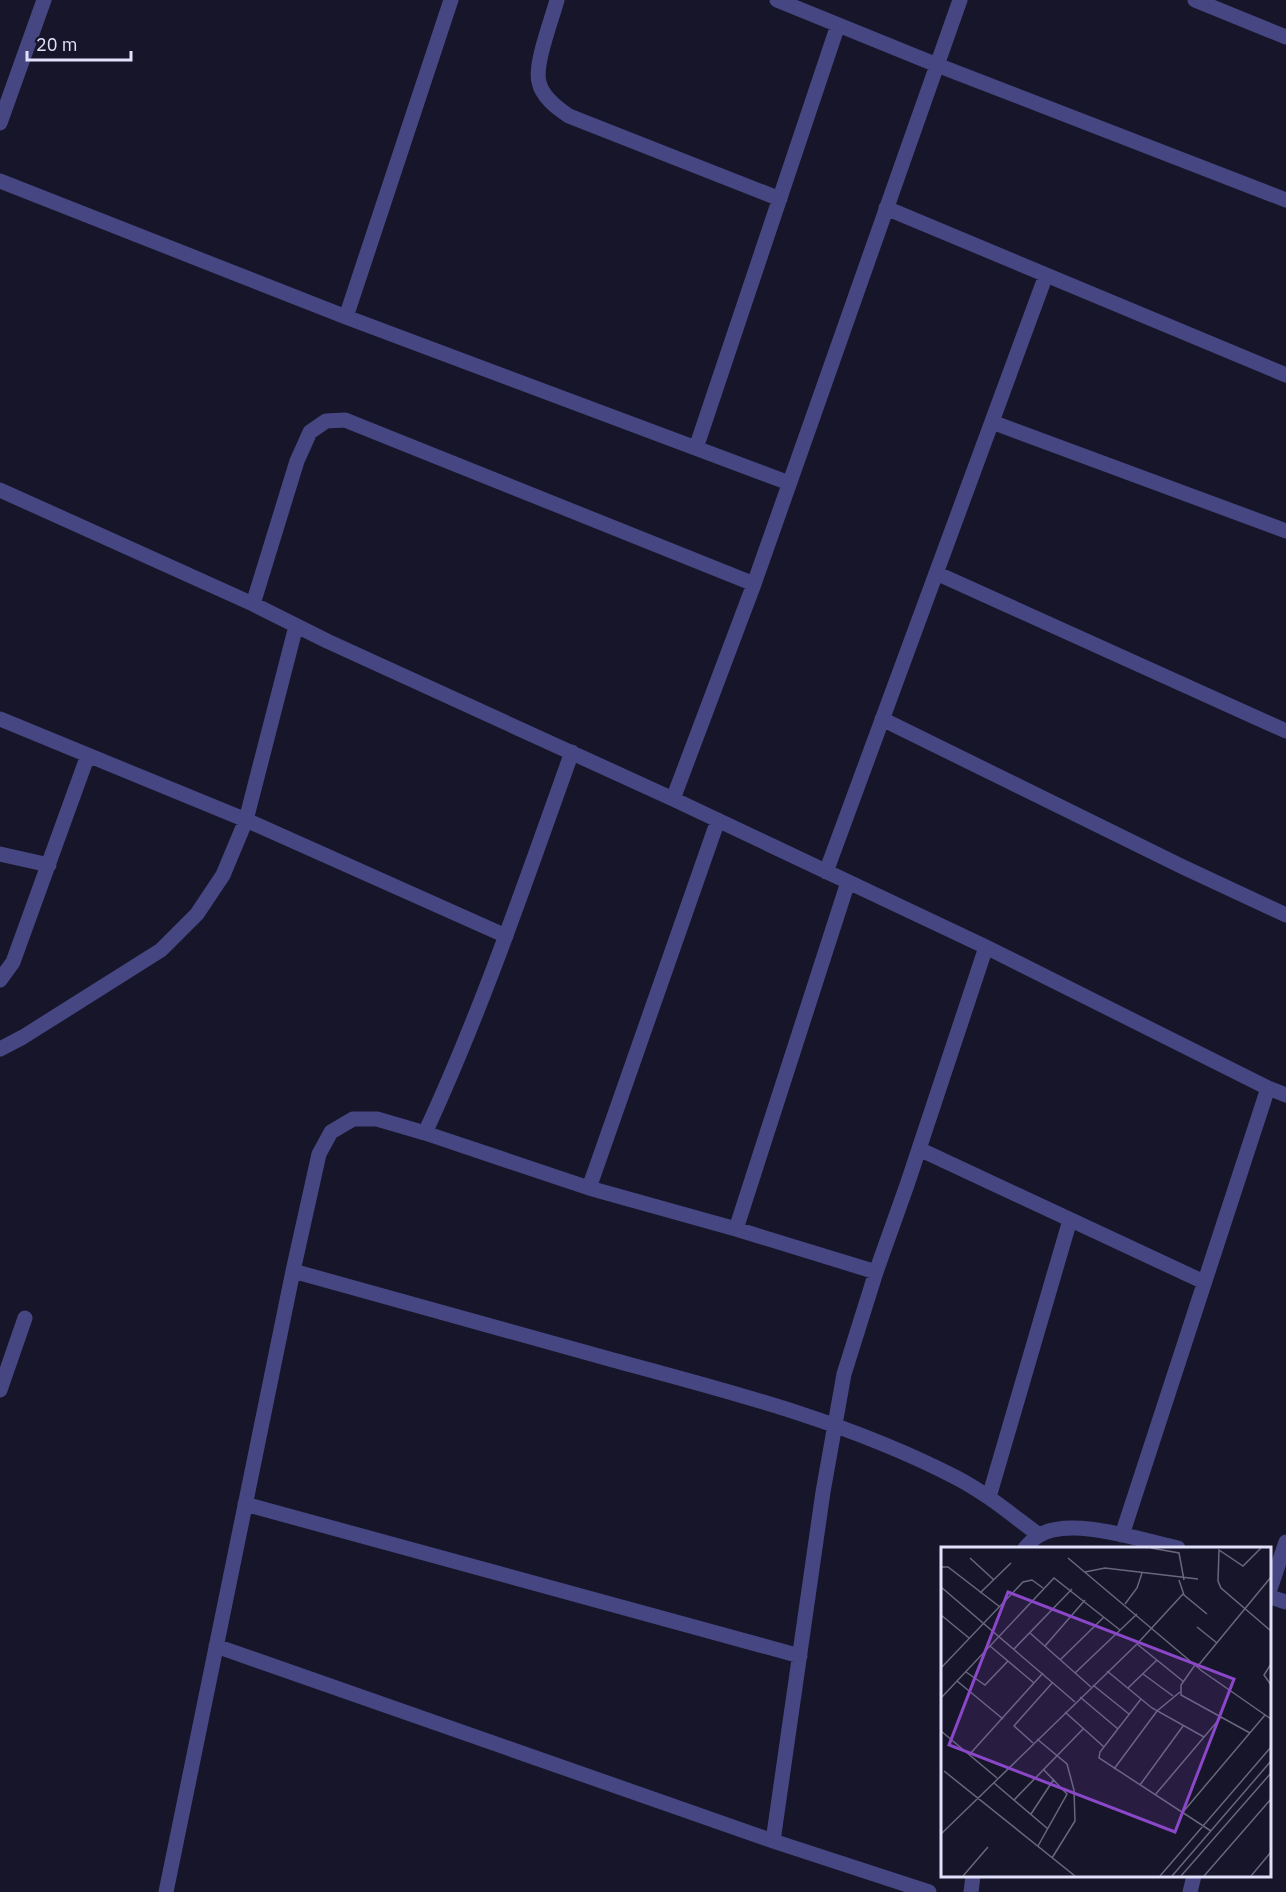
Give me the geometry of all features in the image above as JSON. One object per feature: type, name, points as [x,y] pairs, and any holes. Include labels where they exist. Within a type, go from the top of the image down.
[{"type":"street","points":[[0,123],[44,0]]},
{"type":"street","points":[[346,317],[452,0]]},
{"type":"street","points":[[557,0],[538,66],[538,82],[555,107],[569,116],[780,199]]},
{"type":"street","points":[[777,0],[1286,201]]},
{"type":"street","points":[[673,798],[754,584],[960,0]]},
{"type":"street","points":[[1195,0],[1286,37]]},
{"type":"street","points":[[696,448],[838,25]]},
{"type":"street","points":[[0,181],[346,317],[789,483]]},
{"type":"street","points":[[886,208],[1286,375]]},
{"type":"street","points":[[826,872],[1046,275]]},
{"type":"street","points":[[254,604],[297,461],[310,432],[326,421],[345,420],[754,584]]},
{"type":"street","points":[[992,422],[1286,531]]},
{"type":"street","points":[[0,490],[254,604],[296,626],[673,798],[986,947],[1286,1095]]},
{"type":"street","points":[[936,573],[1286,731]]},
{"type":"street","points":[[0,1049],[23,1037],[161,950],[197,914],[223,875],[246,820],[296,626]]},
{"type":"street","points":[[0,719],[246,820],[506,936]]},
{"type":"street","points":[[882,719],[1286,915]]},
{"type":"street","points":[[425,1133],[442,1097],[506,936],[572,752]]},
{"type":"street","points":[[0,980],[13,962],[88,755]]},
{"type":"street","points":[[589,1188],[718,820]]},
{"type":"street","points":[[0,854],[49,865]]},
{"type":"street","points":[[736,1229],[848,882]]},
{"type":"street","points":[[773,1841],[823,1492],[844,1374],[876,1272],[986,947]]},
{"type":"street","points":[[1122,1535],[1268,1088]]},
{"type":"street","points":[[166,1892],[293,1271],[319,1154],[331,1132],[353,1119],[376,1119],[589,1188],[736,1229],[876,1272]]},
{"type":"street","points":[[919,1149],[1204,1282]]},
{"type":"street","points":[[989,1497],[1070,1220]]},
{"type":"street","points":[[293,1271],[678,1377],[835,1425],[957,1478],[989,1497],[1039,1535]]},
{"type":"street","points":[[0,1390],[25,1318]]},
{"type":"street","points":[[245,1504],[800,1656]]},
{"type":"street","points":[[1026,1547],[1039,1535],[1060,1528],[1091,1528],[1174,1547]]},
{"type":"street","points":[[1272,1570],[1286,1542]]},
{"type":"street","points":[[1271,1598],[1286,1602]]},
{"type":"street","points":[[216,1646],[773,1841],[929,1892]]},
{"type":"street","points":[[971,1892],[973,1877]]},
{"type":"street","points":[[1190,1892],[1194,1877]]}]
